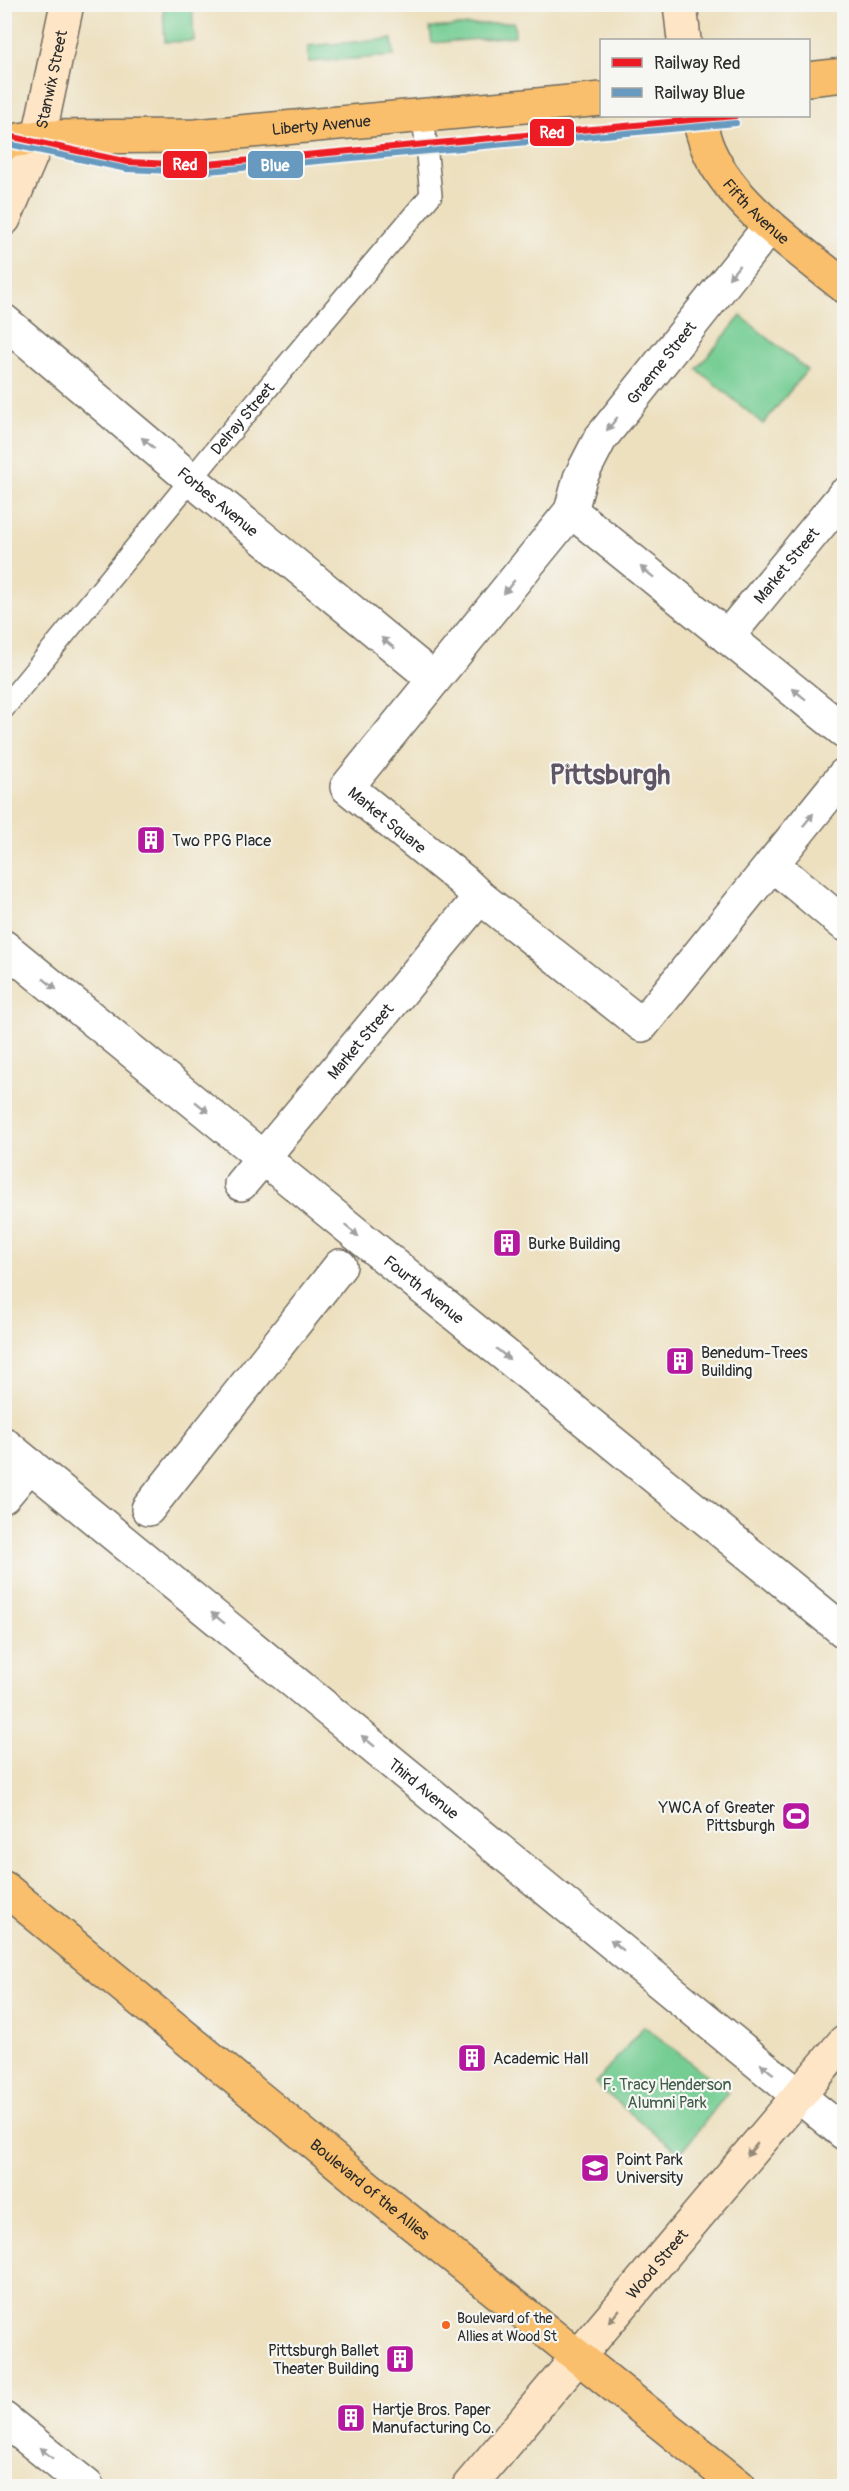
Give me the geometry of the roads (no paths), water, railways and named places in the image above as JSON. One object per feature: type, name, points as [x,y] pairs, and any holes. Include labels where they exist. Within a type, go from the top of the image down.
[{"type":"main road","name":"Stanwix Street","points":[[4,219],[39,137],[67,4]]},
{"type":"main road","points":[[680,4],[684,39]]},
{"type":"main road","points":[[810,79],[844,75]]},
{"type":"main road","name":"Liberty Avenue","points":[[4,142],[39,137],[196,136],[600,99]]},
{"type":"main road","name":"Fifth Avenue","points":[[698,117],[709,151],[736,192],[770,226],[844,286]]},
{"type":"main road","name":"Liberty Avenue","points":[[4,118],[39,137]]},
{"type":"main road","name":"Boulevard of the Allies","points":[[4,1888],[388,2204],[580,2356],[739,2487]]},
{"type":"main road","name":"Wood Street","points":[[469,2487],[844,2042]]},
{"type":"street","name":"Graeme Street","points":[[571,511],[580,478],[600,439],[770,226]]},
{"type":"street","name":"Forbes Avenue","points":[[4,321],[192,480],[434,679]]},
{"type":"street","name":"Market Street","points":[[728,637],[844,495]]},
{"type":"street","points":[[571,511],[844,731]]},
{"type":"street","name":"Market Square","points":[[571,511],[347,787],[480,897],[642,1025],[844,775]]},
{"type":"street","points":[[772,864],[844,924]]},
{"type":"street","name":"Market Street","points":[[241,1184],[480,897]]},
{"type":"street","name":"Fourth Avenue","points":[[4,947],[844,1631]]},
{"type":"street","points":[[148,1509],[340,1266]]},
{"type":"street","name":"Third Avenue","points":[[4,1444],[844,2133]]},
{"type":"street","points":[[4,1496],[30,1464]]},
{"type":"street","points":[[4,2419],[87,2487]]},
{"type":"lane","name":"Delray Street","points":[[4,708],[431,195],[423,115]]},
{"type":"rail line","name":"Red","points":[[4,135],[128,162],[196,165],[724,117]]},
{"type":"rail line","name":"Blue","points":[[4,143],[127,169],[197,172],[736,123]]},
{"type":"place","name":"Two PPG Place","points":[[151,840]]},
{"type":"place","name":"Burke Building","points":[[507,1243]]},
{"type":"place","name":"Benedum-Trees Building","points":[[680,1361]]},
{"type":"place","name":"YWCA of Greater Pittsburgh","points":[[796,1816]]},
{"type":"place","name":"Academic Hall","points":[[472,2058]]},
{"type":"place","name":"Point Park University","points":[[595,2168]]},
{"type":"place","name":"Boulevard of the Allies at Wood St","points":[[446,2325]]},
{"type":"place","name":"Pittsburgh Ballet Theater Building","points":[[400,2359]]},
{"type":"place","name":"Hartje Bros. Paper Manufacturing Co.","points":[[351,2418]]},
{"type":"district","name":"Pittsburgh","points":[[610,774]]},
{"type":"park label","name":"F. Tracy Henderson Alumni Park","points":[[667,2093]]}]
